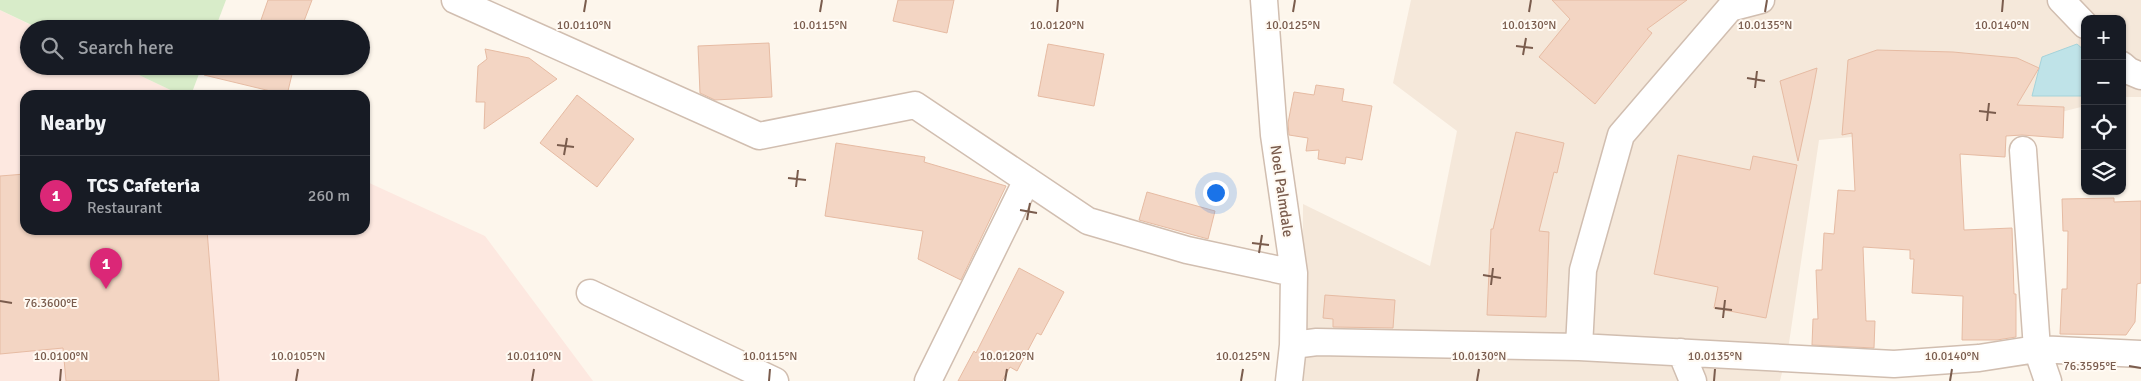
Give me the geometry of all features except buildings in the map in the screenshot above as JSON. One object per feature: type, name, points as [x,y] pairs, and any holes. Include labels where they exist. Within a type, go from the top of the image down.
[{"type":"street","points":[[455,0],[759,136],[916,106],[1088,221],[1187,250],[1294,274]]},
{"type":"street","name":"Noel Palmdale","points":[[1264,0],[1274,135],[1294,274],[1294,344],[1289,381]]},
{"type":"street","points":[[1579,347],[1583,270],[1621,135],[1730,8],[1761,0]]},
{"type":"street","points":[[2061,0],[2081,21]]},
{"type":"street","points":[[2126,68],[2141,76]]},
{"type":"street","points":[[2024,150],[2037,349],[2048,381]]},
{"type":"street","points":[[928,381],[1027,180]]},
{"type":"street","points":[[590,293],[775,381]]},
{"type":"street","points":[[1294,344],[1317,342],[1579,347],[1681,352],[1896,372],[2037,349],[2141,354]]},
{"type":"street","points":[[1681,352],[1693,381]]},
{"type":"shaded area","points":[[1411,0],[2141,0],[2141,97],[2126,97],[2126,15],[2081,15],[2081,107],[2025,121],[1819,140],[1789,343],[1780,381],[1302,381],[1303,204],[1430,266],[1457,131],[1393,83]]},
{"type":"shaded area","points":[[0,10],[21,20],[20,75],[139,75],[170,90],[20,90],[20,235],[370,235],[370,183],[485,236],[593,381],[0,381]]},
{"type":"green space","points":[[0,0],[226,0],[218,20],[21,20],[0,10]]},
{"type":"green space","points":[[139,75],[199,75],[193,90],[170,90]]},
{"type":"water","points":[[2077,44],[2081,48],[2081,96],[2032,96],[2042,57]]},
{"type":"place","name":"TCS Cafeteria","points":[[106,289]]}]
